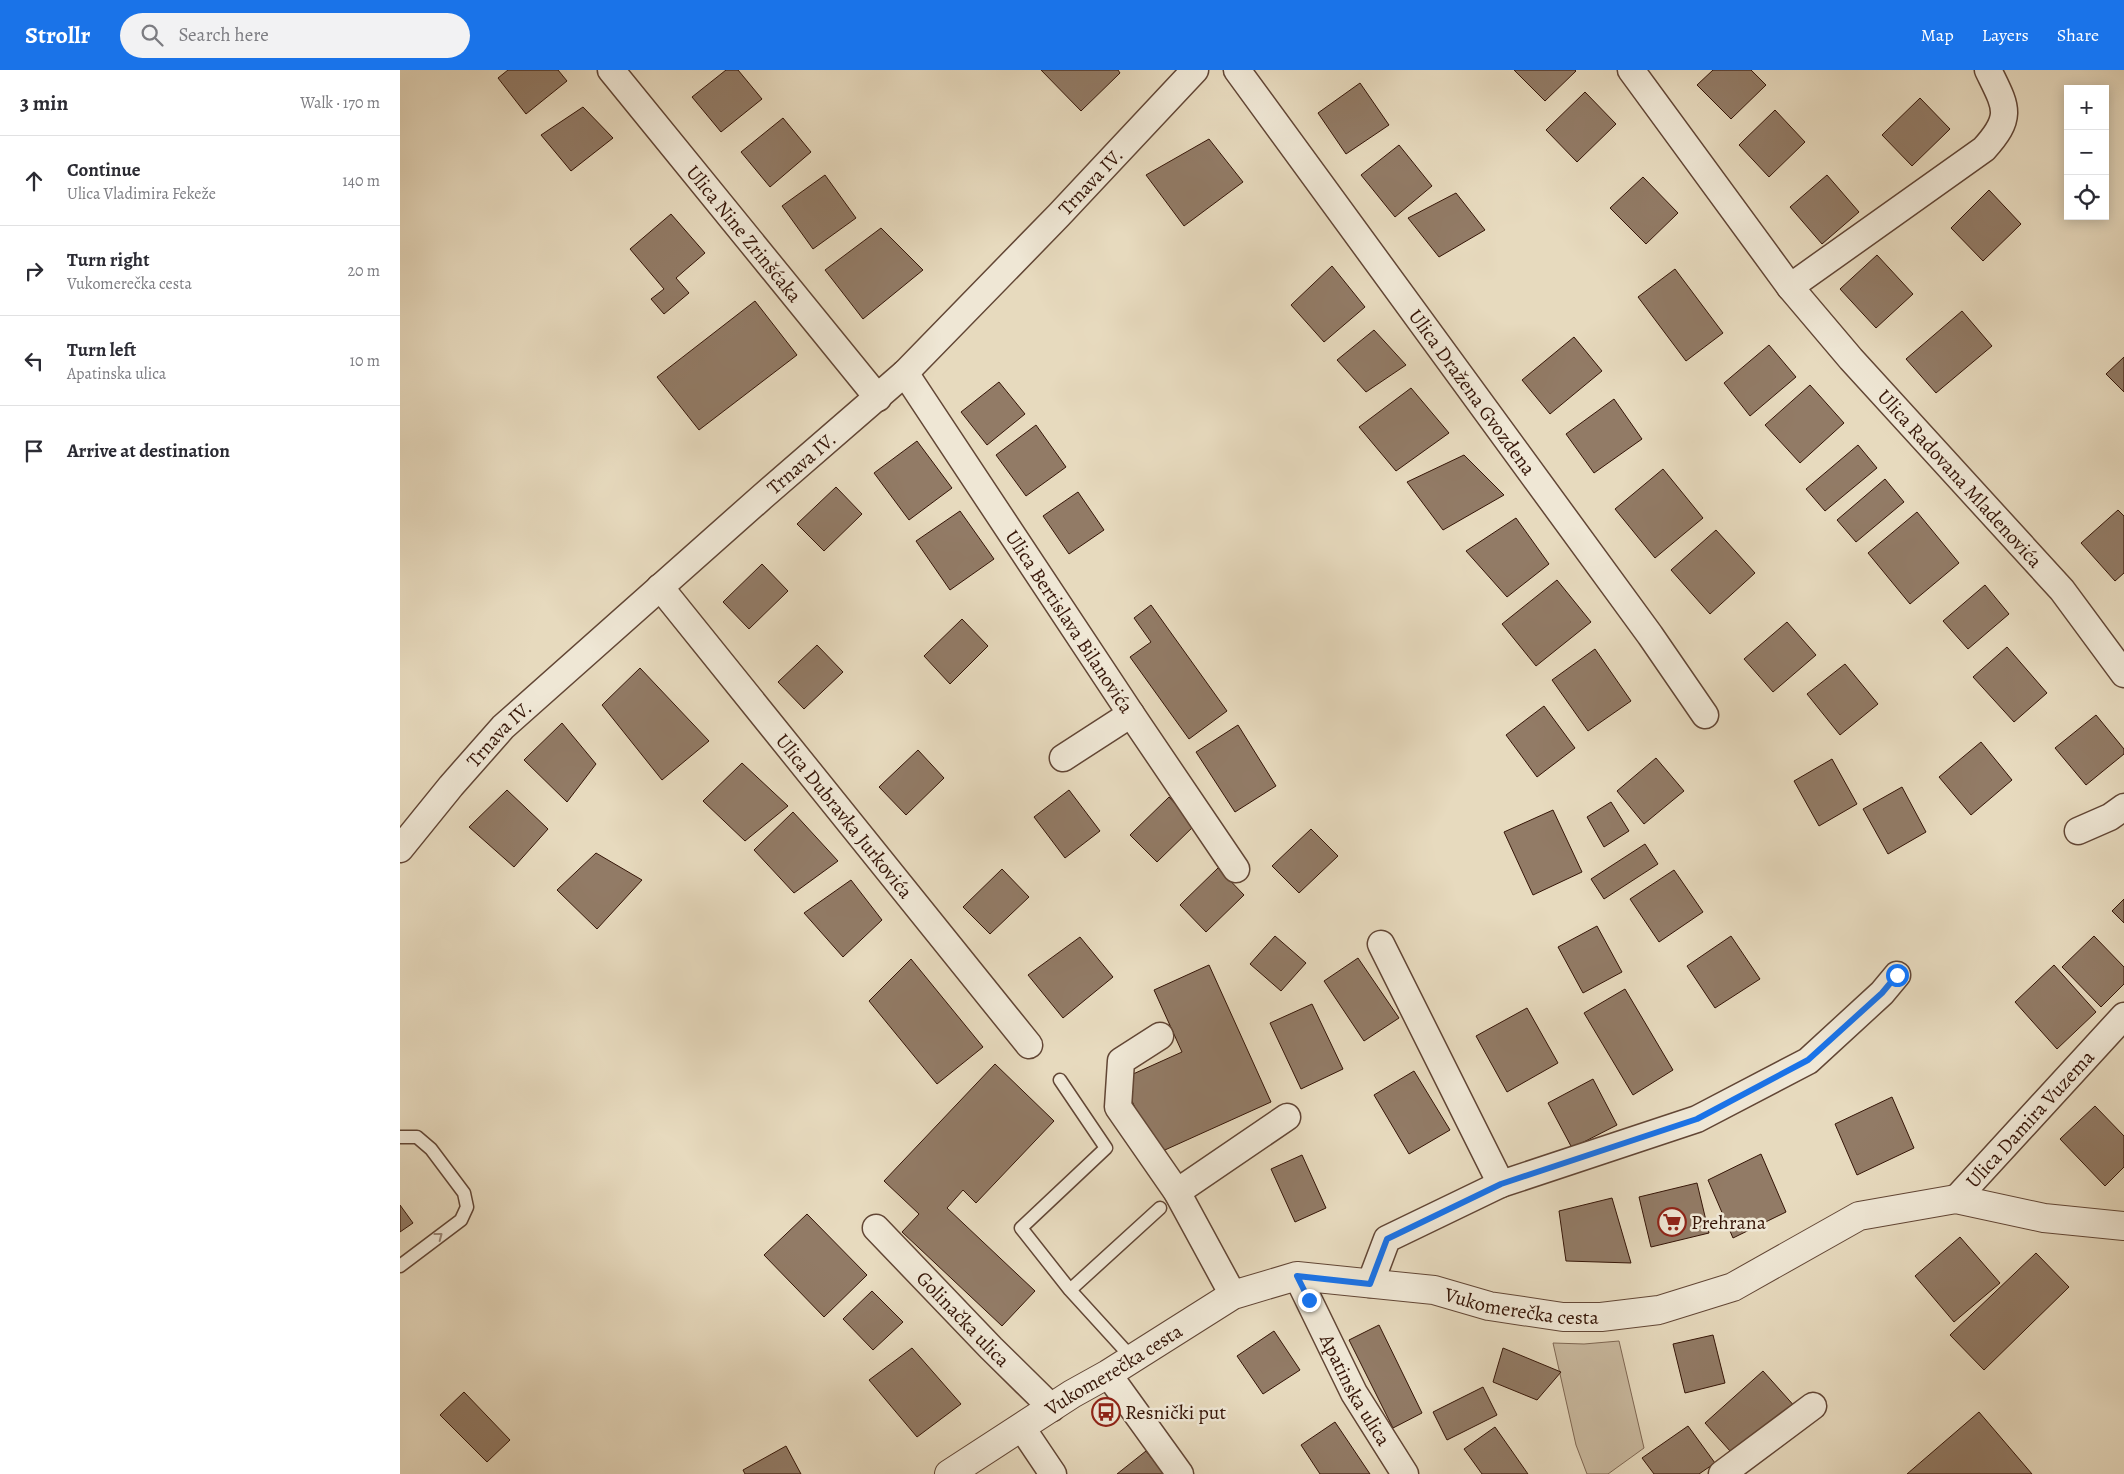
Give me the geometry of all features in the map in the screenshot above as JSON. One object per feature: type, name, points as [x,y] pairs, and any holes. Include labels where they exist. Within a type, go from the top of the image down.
[{"type":"street","name":"Ulica Nine Zrinšćaka","points":[[611,70],[878,398]]},
{"type":"street","name":"Trnava IV.","points":[[400,849],[451,786],[503,727],[905,373],[1059,216],[1195,70]]},
{"type":"street","name":"Ulica Dražena Gvozdena","points":[[1237,70],[1650,634],[1705,715]]},
{"type":"street","name":"Ulica Radovana Mladenovića","points":[[1632,70],[1790,287],[1852,360],[2062,590],[2124,674]]},
{"type":"street","points":[[1790,287],[1984,148],[1999,133],[2005,117],[2003,101],[1988,70]]},
{"type":"street","name":"Ulica Bertislava Bilanovića","points":[[905,373],[1236,869]]},
{"type":"street","name":"Ulica Dubravka Jurkovića","points":[[660,587],[1028,1045]]},
{"type":"street","points":[[1063,758],[1131,714]]},
{"type":"street","points":[[2078,831],[2110,817],[2124,807]]},
{"type":"street","points":[[1381,944],[1501,1184]]},
{"type":"street","points":[[1370,1284],[1387,1239],[1501,1184],[1706,1115],[1808,1060],[1882,993],[1897,975]]},
{"type":"street","name":"Ulica Damira Vuzema","points":[[1956,1199],[2124,1016]]},
{"type":"street","points":[[1160,1036],[1121,1061],[1118,1108],[1168,1200],[1233,1295]]},
{"type":"street","points":[[1168,1200],[1287,1117]]},
{"type":"street","name":"Vukomerečka cesta","points":[[949,1474],[1233,1295],[1297,1276],[1434,1290],[1489,1306],[1563,1317],[1601,1317],[1659,1310],[1733,1287],[1858,1216],[1956,1199],[2044,1218],[2124,1226]]},
{"type":"street","name":"Golinačka ulica","points":[[876,1228],[1052,1408]]},
{"type":"street","name":"Apatinska ulica","points":[[1297,1276],[1354,1394],[1405,1474]]},
{"type":"street","points":[[1108,1374],[1180,1474]]},
{"type":"street","points":[[1722,1474],[1813,1406]]},
{"type":"street","points":[[1022,1428],[1053,1474]]},
{"type":"lane","points":[[1060,1080],[1106,1148],[1022,1228],[1070,1290],[1132,1358]]},
{"type":"lane","points":[[400,1137],[417,1137],[431,1149],[464,1193],[466,1207],[461,1220],[400,1266]]},
{"type":"lane","points":[[1070,1290],[1168,1200]]},
{"type":"shaded area","points":[[1619,1341],[1644,1448],[1608,1474],[1587,1474],[1576,1445],[1553,1343],[1584,1344]]},
{"type":"building","points":[[508,70],[558,70],[567,81],[526,114],[498,78]]},
{"type":"building","points":[[726,70],[738,70],[762,99],[721,132],[692,97]]},
{"type":"building","points":[[1041,70],[1118,70],[1120,73],[1081,111]]},
{"type":"building","points":[[1514,70],[1575,70],[1576,71],[1545,101]]},
{"type":"building","points":[[1713,70],[1751,70],[1766,85],[1731,119],[1697,85]]},
{"type":"building","points":[[1360,83],[1389,125],[1346,154],[1318,113]]},
{"type":"building","points":[[1585,92],[1616,124],[1577,162],[1546,130]]},
{"type":"building","points":[[1920,98],[1950,129],[1912,166],[1882,135]]},
{"type":"building","points":[[583,107],[613,138],[571,171],[541,135]]},
{"type":"building","points":[[1775,110],[1805,142],[1769,177],[1739,145]]},
{"type":"building","points":[[783,118],[811,152],[770,187],[741,152]]},
{"type":"building","points":[[1209,139],[1243,182],[1184,226],[1146,175]]},
{"type":"building","points":[[1399,145],[1432,186],[1395,217],[1361,175]]},
{"type":"building","points":[[825,175],[856,218],[813,249],[782,206]]},
{"type":"building","points":[[1827,175],[1859,212],[1822,244],[1790,207]]},
{"type":"building","points":[[1643,177],[1678,213],[1646,244],[1610,208]]},
{"type":"building","points":[[1989,190],[2021,224],[1983,261],[1951,228]]},
{"type":"building","points":[[1456,193],[1485,230],[1439,257],[1408,218]]},
{"type":"building","points":[[671,214],[705,253],[676,278],[689,293],[664,314],[651,299],[664,289],[630,249]]},
{"type":"building","points":[[881,228],[923,270],[863,319],[825,270]]},
{"type":"building","points":[[1877,255],[1913,294],[1876,328],[1840,289]]},
{"type":"building","points":[[1332,266],[1365,307],[1324,342],[1291,305]]},
{"type":"building","points":[[1675,269],[1723,333],[1686,361],[1638,297]]},
{"type":"building","points":[[755,301],[797,355],[699,430],[657,377]]},
{"type":"building","points":[[1962,311],[1992,346],[1936,393],[1906,359]]},
{"type":"building","points":[[1374,330],[1406,365],[1366,392],[1337,360]]},
{"type":"building","points":[[1574,337],[1602,371],[1550,414],[1522,380]]},
{"type":"building","points":[[1769,345],[1796,377],[1750,416],[1724,383]]},
{"type":"building","points":[[2124,357],[2124,392],[2106,374]]},
{"type":"building","points":[[999,382],[1025,414],[987,445],[961,412]]},
{"type":"building","points":[[1810,385],[1844,423],[1800,463],[1765,425]]},
{"type":"building","points":[[1411,388],[1449,433],[1396,471],[1359,427]]},
{"type":"building","points":[[1614,399],[1642,439],[1594,473],[1566,434]]},
{"type":"building","points":[[1036,425],[1066,467],[1026,496],[996,455]]},
{"type":"building","points":[[917,441],[952,488],[909,520],[874,473]]},
{"type":"building","points":[[1858,445],[1877,468],[1825,511],[1806,489]]},
{"type":"building","points":[[1464,455],[1504,495],[1443,530],[1407,482]]},
{"type":"building","points":[[1663,469],[1703,518],[1655,558],[1615,509]]},
{"type":"building","points":[[1885,479],[1904,502],[1856,542],[1837,520]]},
{"type":"building","points":[[836,487],[862,514],[824,551],[797,524]]},
{"type":"building","points":[[1078,492],[1104,530],[1069,554],[1043,516]]},
{"type":"building","points":[[2118,510],[2124,516],[2124,573],[2115,581],[2081,543]]},
{"type":"building","points":[[960,511],[994,559],[950,590],[916,541]]},
{"type":"building","points":[[1917,512],[1959,563],[1910,604],[1868,553]]},
{"type":"building","points":[[1516,518],[1549,564],[1507,597],[1466,551]]},
{"type":"building","points":[[1716,530],[1755,573],[1710,614],[1671,570]]},
{"type":"building","points":[[762,564],[788,591],[749,629],[723,602]]},
{"type":"building","points":[[1557,580],[1591,622],[1536,666],[1502,624]]},
{"type":"building","points":[[1985,585],[2009,614],[1968,649],[1943,621]]},
{"type":"building","points":[[1151,605],[1227,711],[1189,739],[1130,657],[1151,642],[1134,618]]},
{"type":"building","points":[[962,619],[988,646],[950,684],[924,656]]},
{"type":"building","points":[[1787,622],[1816,655],[1773,692],[1744,659]]},
{"type":"building","points":[[817,645],[843,672],[804,709],[778,682]]},
{"type":"building","points":[[2007,647],[2047,693],[2014,722],[1973,677]]},
{"type":"building","points":[[1595,649],[1631,701],[1588,731],[1552,680]]},
{"type":"building","points":[[1845,664],[1878,704],[1840,735],[1807,694]]},
{"type":"building","points":[[640,668],[709,741],[662,780],[602,705]]},
{"type":"building","points":[[1544,706],[1575,748],[1537,777],[1506,735]]},
{"type":"building","points":[[2096,715],[2124,749],[2124,754],[2086,785],[2055,748]]},
{"type":"building","points":[[562,723],[596,764],[567,802],[524,760]]},
{"type":"building","points":[[1238,725],[1276,786],[1235,812],[1196,752]]},
{"type":"building","points":[[1981,742],[2012,780],[1971,815],[1939,777]]},
{"type":"building","points":[[918,750],[944,778],[906,815],[879,787]]},
{"type":"building","points":[[1656,758],[1684,791],[1644,824],[1617,791]]},
{"type":"building","points":[[1832,759],[1857,804],[1819,826],[1794,781]]},
{"type":"building","points":[[742,763],[788,806],[745,841],[703,801]]},
{"type":"building","points":[[1902,787],[1926,832],[1888,854],[1863,809]]},
{"type":"building","points":[[507,790],[548,829],[514,867],[469,827]]},
{"type":"building","points":[[1069,790],[1100,831],[1065,858],[1034,817]]},
{"type":"building","points":[[1169,797],[1195,825],[1157,862],[1130,835]]},
{"type":"building","points":[[1611,802],[1629,831],[1604,847],[1587,817]]},
{"type":"building","points":[[1553,810],[1582,872],[1533,895],[1504,832]]},
{"type":"building","points":[[793,812],[838,861],[794,893],[754,850]]},
{"type":"building","points":[[1311,829],[1338,856],[1299,893],[1272,866]]},
{"type":"building","points":[[1645,844],[1658,864],[1604,899],[1591,879]]},
{"type":"building","points":[[596,853],[642,880],[597,929],[557,890]]},
{"type":"building","points":[[1218,868],[1244,895],[1206,932],[1180,905]]},
{"type":"building","points":[[1002,869],[1029,897],[990,934],[963,907]]},
{"type":"building","points":[[1674,870],[1703,912],[1659,942],[1630,899]]},
{"type":"building","points":[[851,880],[882,920],[843,957],[804,913]]},
{"type":"building","points":[[2124,899],[2124,923],[2112,911]]},
{"type":"building","points":[[1597,926],[1622,972],[1583,993],[1558,947]]},
{"type":"building","points":[[1275,936],[1306,963],[1281,991],[1250,964]]},
{"type":"building","points":[[1731,936],[1760,979],[1715,1008],[1687,966]]},
{"type":"building","points":[[2094,936],[2124,967],[2124,984],[2101,1007],[2062,967]]},
{"type":"building","points":[[1080,937],[1113,977],[1063,1018],[1028,975]]},
{"type":"building","points":[[1358,958],[1399,1018],[1364,1041],[1324,981]]},
{"type":"building","points":[[911,959],[983,1047],[937,1084],[869,1001]]},
{"type":"building","points":[[1209,965],[1271,1102],[1156,1154],[1122,1079],[1182,1052],[1154,990]]},
{"type":"building","points":[[2054,965],[2096,1012],[2057,1049],[2015,1002]]},
{"type":"building","points":[[1625,989],[1673,1070],[1633,1095],[1584,1013]]},
{"type":"building","points":[[1312,1004],[1343,1069],[1301,1089],[1270,1023]]},
{"type":"building","points":[[1527,1008],[1558,1063],[1507,1092],[1476,1036]]},
{"type":"building","points":[[995,1064],[1054,1121],[976,1203],[963,1190],[947,1208],[1035,1291],[1002,1326],[902,1232],[919,1214],[884,1181]]},
{"type":"building","points":[[1414,1071],[1450,1130],[1409,1154],[1374,1095]]},
{"type":"building","points":[[1593,1079],[1617,1125],[1572,1148],[1548,1103]]},
{"type":"building","points":[[1892,1097],[1914,1148],[1857,1175],[1835,1124]]},
{"type":"building","points":[[2095,1106],[2124,1136],[2124,1167],[2105,1186],[2060,1139]]},
{"type":"building","points":[[1761,1154],[1786,1212],[1733,1238],[1708,1180]]},
{"type":"building","points":[[1302,1155],[1326,1208],[1295,1222],[1271,1169]]},
{"type":"building","points":[[1697,1183],[1709,1233],[1651,1247],[1639,1197]]},
{"type":"building","points":[[1612,1198],[1631,1263],[1566,1261],[1559,1211]]},
{"type":"building","points":[[400,1205],[413,1223],[400,1232]]},
{"type":"building","points":[[807,1214],[867,1275],[824,1317],[764,1255]]},
{"type":"building","points":[[1960,1237],[2000,1283],[1954,1322],[1915,1276]]},
{"type":"building","points":[[2036,1253],[2069,1287],[1984,1370],[1950,1335]]},
{"type":"building","points":[[872,1291],[903,1322],[873,1350],[843,1319]]},
{"type":"building","points":[[1379,1325],[1422,1413],[1393,1428],[1349,1340]]},
{"type":"building","points":[[1274,1331],[1300,1370],[1263,1394],[1237,1356]]},
{"type":"building","points":[[1713,1335],[1725,1383],[1685,1393],[1673,1344]]},
{"type":"building","points":[[912,1348],[961,1404],[917,1437],[869,1380]]},
{"type":"building","points":[[1503,1348],[1561,1372],[1537,1400],[1493,1382]]},
{"type":"building","points":[[1763,1371],[1797,1409],[1739,1461],[1705,1423]]},
{"type":"building","points":[[1483,1387],[1497,1415],[1447,1440],[1433,1412]]},
{"type":"building","points":[[464,1392],[510,1440],[487,1462],[440,1415]]},
{"type":"building","points":[[1979,1412],[2032,1474],[1907,1474]]},
{"type":"building","points":[[1335,1422],[1370,1474],[1320,1474],[1301,1445]]},
{"type":"building","points":[[1688,1426],[1715,1463],[1699,1474],[1654,1474],[1642,1458]]},
{"type":"building","points":[[1495,1427],[1528,1474],[1482,1474],[1464,1449]]},
{"type":"building","points":[[786,1446],[801,1474],[745,1474],[743,1470]]},
{"type":"building","points":[[1146,1451],[1164,1474],[1117,1474]]},
{"type":"place","name":"Prehrana","points":[[1672,1222]]},
{"type":"place","name":"Resnički put","points":[[1106,1412]]},
{"type":"route","points":[[1309,1300],[1297,1276],[1370,1284],[1387,1239],[1501,1184],[1697,1119],[1808,1060],[1882,993],[1897,975]]}]
